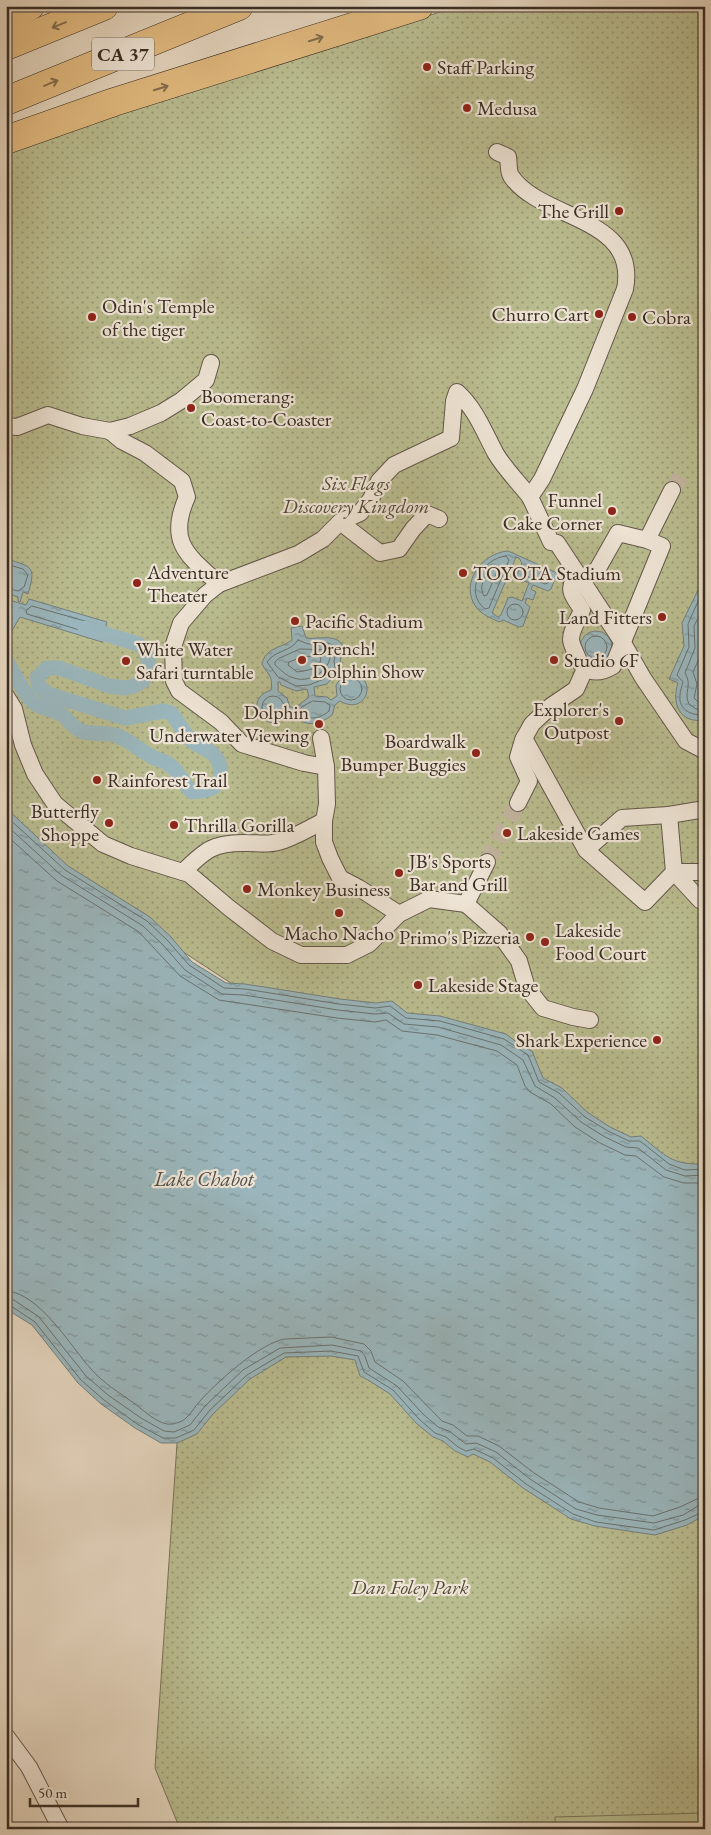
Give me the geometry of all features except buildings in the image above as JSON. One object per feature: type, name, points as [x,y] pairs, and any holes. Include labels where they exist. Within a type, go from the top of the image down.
[{"type":"highway","points":[[6,18],[30,6]]},
{"type":"highway","name":"CA 37","points":[[6,46],[104,6]]},
{"type":"highway","name":"CA 37","points":[[6,101],[239,6]]},
{"type":"highway","points":[[6,140],[114,102],[419,6]]},
{"type":"street","points":[[497,152],[508,157],[510,174],[528,192],[553,207],[595,226],[607,235],[620,252],[627,278],[625,288],[585,389],[542,479],[530,497]]},
{"type":"street","points":[[6,426],[17,427],[48,415],[82,426],[110,431],[130,426],[161,413],[182,400],[206,380],[211,363]]},
{"type":"street","points":[[326,767],[304,763],[242,744],[221,722],[179,691],[174,681],[173,648],[181,623],[201,600],[219,584],[298,554],[323,539],[340,522],[360,513],[371,499],[379,481],[394,465],[452,438],[454,401],[457,392],[481,423],[497,456],[530,497],[551,542],[557,543],[581,578],[589,606],[623,643],[643,678],[686,741],[705,751]]},
{"type":"street","points":[[110,431],[122,441],[145,453],[182,481],[187,497],[179,514],[178,535],[187,555],[219,584]]},
{"type":"street","points":[[647,540],[672,490]]},
{"type":"street","points":[[340,522],[380,553],[398,549],[427,514],[439,519]]},
{"type":"street","points":[[581,578],[597,570],[618,534],[647,540],[662,546],[623,643],[612,666],[604,671],[593,672],[585,668],[578,659],[571,638],[589,606]]},
{"type":"street","points":[[518,802],[529,781],[518,757],[524,738],[532,724],[552,706],[576,689],[585,668]]},
{"type":"street","points":[[6,696],[14,708],[23,745],[35,774],[55,804],[103,844],[131,856],[189,874],[272,941],[301,955],[347,955],[369,944],[399,914],[429,899],[466,904],[498,933],[509,947],[519,961],[527,988],[542,1008],[573,1018],[590,1020]]},
{"type":"street","points":[[321,738],[326,767],[327,804],[324,821],[324,842],[330,858],[340,878],[399,914]]},
{"type":"street","points":[[524,738],[586,850],[645,902],[674,872],[705,872]]},
{"type":"street","points":[[586,850],[622,818],[669,815],[705,809]]},
{"type":"street","points":[[669,815],[674,872],[700,900],[705,902]]},
{"type":"street","points":[[183,872],[199,856],[213,847],[247,843],[264,845],[279,842],[324,821]]},
{"type":"street","points":[[466,904],[487,862]]},
{"type":"street","points":[[6,1736],[29,1767],[61,1829]]},
{"type":"green space","name":"Six Flags Discovery Kingdom","points":[[459,6],[705,6],[705,1175],[243,991],[6,836],[6,152],[101,119]]},
{"type":"green space","name":"Dan Foley Park","points":[[185,1326],[705,1395],[705,1829],[180,1829],[155,1768]]},
{"type":"green space","points":[[705,1813],[705,1829],[555,1829],[555,1817]]},
{"type":"water","points":[[508,551],[557,574],[551,589],[548,591],[533,585],[531,589],[536,592],[533,600],[527,598],[525,603],[530,607],[523,626],[519,627],[503,620],[499,622],[487,616],[476,607],[471,598],[470,588],[476,571],[482,563],[498,553]],"holes":[[[516,557],[522,563],[517,575],[519,579],[529,583],[522,601],[512,597],[508,598],[501,615],[498,617],[492,613]]]},
{"type":"water","points":[[7,559],[27,566],[32,573],[28,594],[23,592],[20,602],[18,597],[6,593]]},
{"type":"water","points":[[698,590],[705,594],[705,720],[689,719],[679,711],[676,698],[678,683],[669,679],[684,646],[682,623]]},
{"type":"water","points":[[6,599],[26,605],[29,599],[107,622],[102,642],[20,617],[10,634],[6,635]]},
{"type":"water","points":[[302,626],[306,638],[332,638],[341,643],[343,648],[340,664],[346,674],[357,675],[363,679],[367,686],[367,693],[364,699],[358,704],[350,705],[340,701],[335,705],[332,715],[318,723],[303,722],[295,714],[288,713],[281,721],[274,723],[266,721],[257,709],[257,702],[262,695],[271,690],[270,676],[262,664],[270,651],[292,640],[291,628]],"holes":[[[337,672],[341,678],[336,685],[337,696],[331,700],[327,697],[315,696],[314,687],[327,684]],[[278,682],[296,691],[307,689],[309,697],[295,708],[290,707],[287,698],[278,691]]]},
{"type":"water","points":[[596,631],[602,632],[607,636],[611,641],[611,653],[607,658],[602,662],[596,663],[590,662],[585,658],[581,653],[580,647],[581,641],[585,636],[590,632]]},
{"type":"water","name":"Lake Chabot","points":[[6,808],[68,866],[150,917],[171,937],[192,962],[226,983],[245,984],[376,1003],[392,1001],[407,1013],[440,1016],[506,1034],[523,1047],[532,1051],[543,1078],[562,1088],[587,1112],[610,1127],[631,1137],[641,1136],[676,1161],[705,1164],[705,1515],[687,1525],[655,1535],[595,1526],[571,1519],[523,1488],[490,1462],[473,1454],[468,1457],[433,1437],[416,1423],[390,1394],[360,1376],[355,1360],[331,1356],[286,1357],[250,1379],[213,1414],[197,1434],[177,1443],[161,1443],[135,1428],[101,1404],[78,1383],[32,1325],[6,1309]]},
{"type":"waterway","points":[[6,660],[23,690],[39,706],[57,712],[81,731],[115,735],[124,739],[172,767],[192,792],[207,790],[216,785],[221,772],[216,758],[190,739],[171,713],[163,711],[125,718],[48,694],[39,686],[37,678],[47,668],[59,668],[109,686],[125,688],[143,681],[149,661],[144,648],[138,644],[85,628]]},
{"type":"tunnel","points":[[672,490],[682,475]]},
{"type":"tunnel","points":[[487,862],[518,803]]},
{"type":"place","name":"Staff Parking","points":[[427,67]]},
{"type":"place","name":"Medusa","points":[[467,108]]},
{"type":"place","name":"The Grill","points":[[619,211]]},
{"type":"place","name":"Churro Cart","points":[[599,314]]},
{"type":"place","name":"Odin's Temple of the tiger","points":[[92,317]]},
{"type":"place","name":"Cobra","points":[[632,317]]},
{"type":"place","name":"Boomerang: Coast-to-Coaster","points":[[191,408]]},
{"type":"place","name":"Funnel Cake Corner","points":[[612,511]]},
{"type":"place","name":"TOYOTA Stadium","points":[[463,573]]},
{"type":"place","name":"Adventure Theater","points":[[137,583]]},
{"type":"place","name":"Land Fitters","points":[[662,617]]},
{"type":"place","name":"Pacific Stadium","points":[[295,621]]},
{"type":"place","name":"Drench! Dolphin Show","points":[[302,660]]},
{"type":"place","name":"Studio 6F","points":[[554,660]]},
{"type":"place","name":"White Water Safari turntable","points":[[126,661]]},
{"type":"place","name":"Explorer's Outpost","points":[[619,721]]},
{"type":"place","name":"Dolphin Underwater Viewing","points":[[319,724]]},
{"type":"place","name":"Boardwalk Bumper Buggies","points":[[476,753]]},
{"type":"place","name":"Rainforest Trail","points":[[97,780]]},
{"type":"place","name":"Butterfly Shoppe","points":[[109,823]]},
{"type":"place","name":"Thrilla Gorilla","points":[[174,825]]},
{"type":"place","name":"Lakeside Games","points":[[507,833]]},
{"type":"place","name":"JB's Sports Bar and Grill","points":[[399,873]]},
{"type":"place","name":"Monkey Business","points":[[247,889]]},
{"type":"place","name":"Macho Nacho","points":[[339,913]]},
{"type":"place","name":"Primo's Pizzeria","points":[[530,937]]},
{"type":"place","name":"Lakeside Food Court","points":[[545,942]]},
{"type":"place","name":"Lakeside Stage","points":[[418,985]]},
{"type":"place","name":"Shark Experience","points":[[657,1040]]}]
